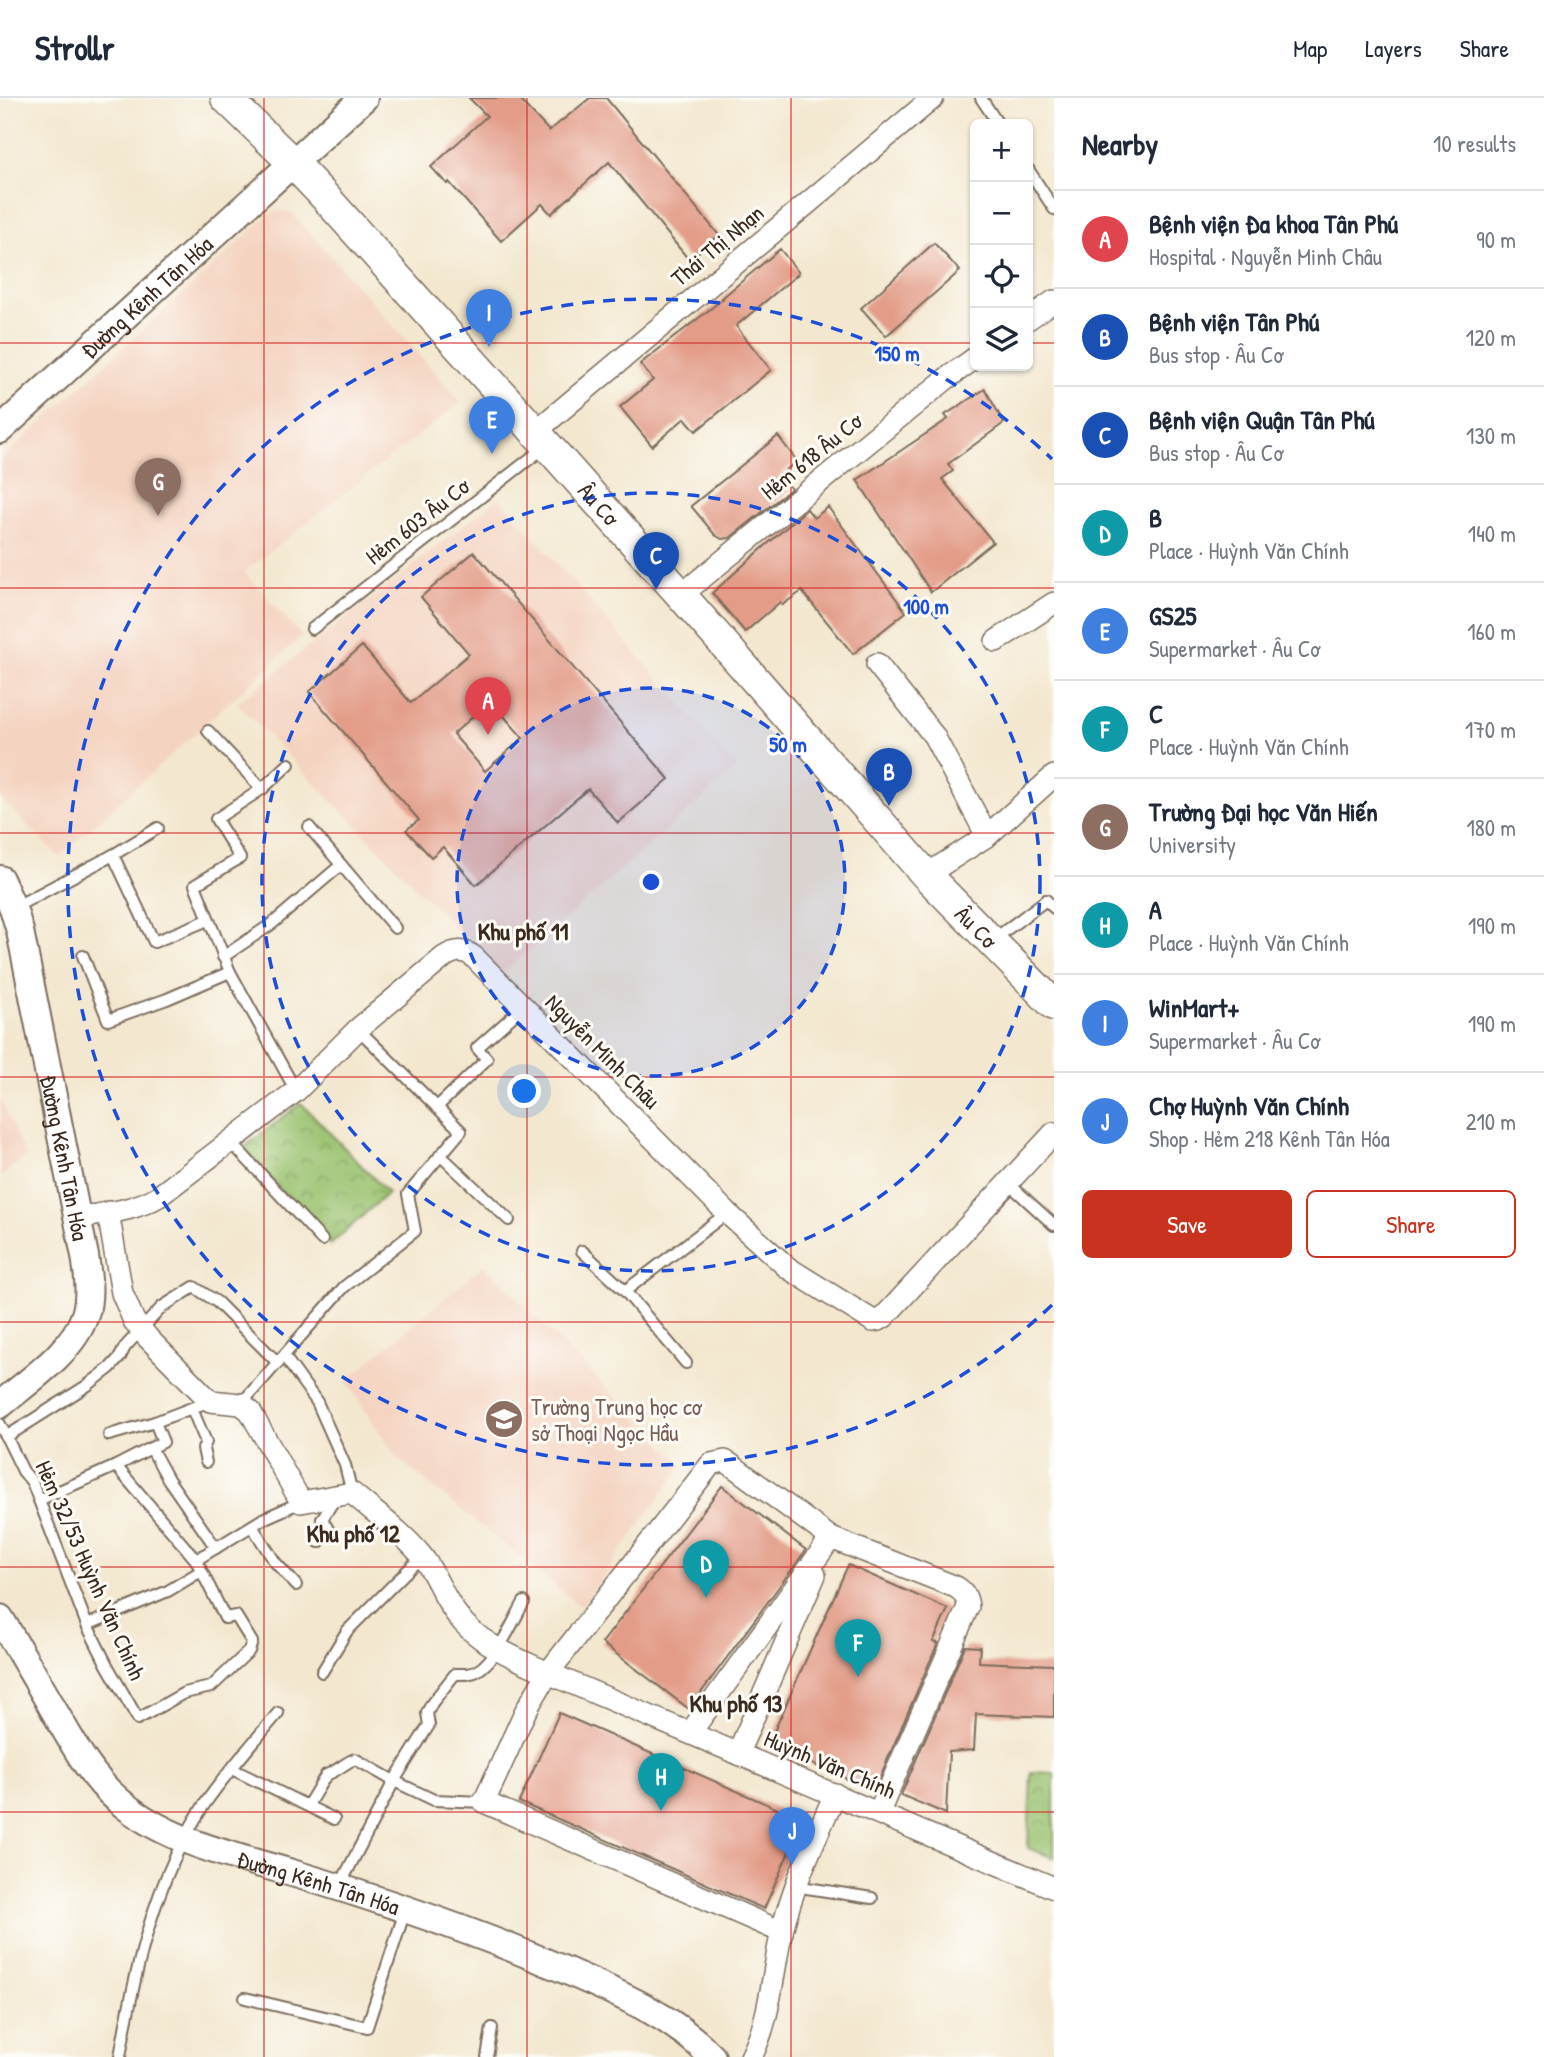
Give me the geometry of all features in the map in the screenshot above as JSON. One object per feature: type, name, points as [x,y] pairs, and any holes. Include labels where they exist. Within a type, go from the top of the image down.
[{"type":"main road","name":"Âu Cơ","points":[[237,101],[681,595],[926,874],[1051,998]]},
{"type":"street","name":"Đường Kênh Tân Hóa","points":[[0,430],[364,98]]},
{"type":"street","name":"Thái Thị Nhạn","points":[[541,439],[933,98]]},
{"type":"street","points":[[1033,316],[1054,301]]},
{"type":"street","name":"Hẻm 618 Âu Cơ","points":[[681,595],[970,362]]},
{"type":"street","points":[[996,641],[1054,603]]},
{"type":"street","points":[[877,664],[934,736],[987,836]]},
{"type":"street","points":[[926,874],[987,836],[1054,776]]},
{"type":"street","name":"Đường Kênh Tân Hóa","points":[[0,879],[20,932],[78,1218],[89,1286],[85,1316],[67,1346],[0,1405]]},
{"type":"street","name":"Nguyễn Minh Châu","points":[[78,1218],[129,1209],[149,1202],[296,1091],[358,1029],[444,957],[460,951],[468,952],[474,957],[727,1213],[788,1268],[873,1321],[884,1317],[1054,1133]]},
{"type":"street","points":[[108,1212],[125,1304],[140,1329],[201,1405],[241,1404],[250,1411],[301,1502],[345,1494]]},
{"type":"street","points":[[782,1932],[484,1802],[525,1712],[548,1673],[711,1464],[725,1461],[730,1464],[831,1538],[956,1587],[963,1591],[967,1599],[968,1607],[879,1812]]},
{"type":"street","name":"Huỳnh Văn Chính","points":[[345,1494],[412,1545],[423,1558],[456,1615],[498,1650],[1054,1888]]},
{"type":"street","points":[[690,1733],[831,1538]]},
{"type":"street","points":[[738,1753],[831,1538]]},
{"type":"street","name":"Đường Kênh Tân Hóa","points":[[0,1618],[83,1760],[99,1782],[135,1814],[183,1840],[406,1908],[504,1944],[620,1994],[685,2032],[712,2057]]},
{"type":"street","points":[[751,2057],[763,2028],[794,1886],[835,1794]]},
{"type":"lane","points":[[981,98],[995,119]]},
{"type":"lane","points":[[1033,177],[1054,209]]},
{"type":"lane","name":"Hẻm 603 Âu Cơ","points":[[312,629],[541,439]]},
{"type":"lane","points":[[208,731],[262,789]]},
{"type":"lane","points":[[289,764],[262,789],[216,819],[240,858],[195,885],[230,972],[296,1091]]},
{"type":"lane","points":[[309,827],[395,928]]},
{"type":"lane","points":[[13,908],[158,828]]},
{"type":"lane","points":[[113,855],[153,942],[208,920]]},
{"type":"lane","points":[[223,957],[273,923],[341,864]]},
{"type":"lane","points":[[991,941],[1046,900],[1054,908]]},
{"type":"lane","points":[[83,956],[108,1020],[230,972]]},
{"type":"lane","points":[[436,1107],[487,1059],[477,1048],[523,1007]]},
{"type":"lane","points":[[241,1404],[344,1287],[415,1231],[408,1194],[461,1131],[358,1029]]},
{"type":"lane","points":[[231,1142],[322,1240]]},
{"type":"lane","points":[[440,1155],[509,1220]]},
{"type":"lane","points":[[1007,1182],[1054,1225]]},
{"type":"lane","points":[[625,1291],[727,1213]]},
{"type":"lane","points":[[582,1251],[625,1291],[686,1363]]},
{"type":"lane","points":[[6,1437],[110,1368],[140,1329],[162,1307],[194,1287],[217,1302],[281,1359],[317,1402],[345,1465],[345,1494],[322,1519],[328,1529],[319,1542]]},
{"type":"lane","points":[[108,1435],[201,1405],[206,1442],[202,1449],[206,1462]]},
{"type":"lane","points":[[39,1500],[163,1442],[155,1422]]},
{"type":"lane","name":"Hẻm 32/53 Huỳnh Văn Chính","points":[[0,1424],[23,1471],[32,1482],[87,1625],[138,1719],[184,1693],[211,1687],[248,1651],[252,1642],[236,1616],[225,1618],[198,1565]]},
{"type":"lane","points":[[150,1447],[167,1479],[216,1548]]},
{"type":"lane","points":[[116,1466],[198,1565]]},
{"type":"lane","points":[[87,1625],[168,1591],[216,1548],[252,1526],[301,1502]]},
{"type":"lane","points":[[252,1526],[275,1562],[296,1585]]},
{"type":"lane","points":[[323,1672],[347,1631],[423,1558]]},
{"type":"lane","points":[[339,1887],[394,1781],[429,1725],[427,1713],[432,1703],[455,1674],[469,1675],[479,1671],[498,1650],[524,1602]]},
{"type":"lane","points":[[120,2057],[133,1982],[163,1882],[183,1840],[203,1807],[278,1713]]},
{"type":"lane","points":[[307,1805],[326,1775],[337,1772],[355,1759],[434,1800],[484,1802]]},
{"type":"lane","points":[[232,1769],[334,1819]]},
{"type":"lane","points":[[794,1886],[872,1898]]},
{"type":"lane","points":[[245,1998],[368,2027],[406,1908]]},
{"type":"lane","points":[[487,2057],[492,2028]]},
{"type":"shaded area","points":[[277,211],[293,214],[461,402],[244,572],[302,636],[59,857],[0,798],[0,461],[268,215]]},
{"type":"shaded area","points":[[499,498],[737,768],[501,975],[237,703]]},
{"type":"shaded area","points":[[0,1098],[26,1157],[0,1177]]},
{"type":"shaded area","name":"Trường Trung học cơ sở Thoại Ngọc Hầu","points":[[484,1265],[683,1465],[581,1607],[396,1457],[346,1381]]},
{"type":"green space","points":[[301,1103],[388,1193],[330,1245],[243,1148]]},
{"type":"green space","points":[[1031,1772],[1054,1773],[1054,1858],[1028,1848]]},
{"type":"building","points":[[469,98],[518,98],[549,131],[590,98],[606,98],[719,235],[689,260],[609,162],[551,214],[542,204],[501,241],[449,182],[447,184],[431,167],[487,116]]},
{"type":"building","points":[[934,243],[960,271],[886,336],[861,308]]},
{"type":"building","points":[[780,249],[799,273],[736,326],[771,370],[696,431],[685,418],[652,446],[620,407],[653,380],[640,364],[723,299]]},
{"type":"building","points":[[985,389],[1004,423],[948,464],[953,471],[942,479],[993,542],[931,592],[857,480],[948,419],[945,415]]},
{"type":"building","points":[[778,436],[797,461],[780,475],[791,489],[730,538],[722,539],[715,535],[691,506]]},
{"type":"building","points":[[828,507],[906,612],[853,654],[802,591],[782,605],[780,602],[745,632],[712,593],[807,509],[814,518]]},
{"type":"building","points":[[474,552],[669,779],[618,823],[588,789],[476,885],[443,847],[431,857],[406,830],[419,820],[309,692],[362,646],[411,703],[469,654],[421,597]],"holes":[[[491,701],[523,738],[485,771],[453,734]]]},
{"type":"building","points":[[722,1486],[806,1550],[689,1709],[602,1643]]},
{"type":"building","points":[[848,1565],[948,1609],[933,1642],[938,1643],[877,1784],[871,1782],[868,1788],[768,1745]]},
{"type":"building","points":[[965,1646],[980,1647],[979,1662],[1054,1665],[1054,1717],[976,1714],[974,1750],[949,1752],[946,1814],[901,1795]]},
{"type":"building","points":[[559,1713],[803,1820],[764,1909],[519,1802]]},
{"type":"place","name":"WinMart+","points":[[489,347]]},
{"type":"place","name":"GS25","points":[[492,454]]},
{"type":"place","name":"Trường Đại học Văn Hiến","points":[[158,516]]},
{"type":"place","name":"Bệnh viện Quận Tân Phú","points":[[656,590]]},
{"type":"place","name":"Bệnh viện Đa khoa Tân Phú","points":[[488,735]]},
{"type":"place","name":"Bệnh viện Tân Phú","points":[[889,806]]},
{"type":"place","name":"Trường Trung học cơ sở Thoại Ngọc Hầu","points":[[504,1419]]},
{"type":"place","name":"B","points":[[706,1598]]},
{"type":"place","name":"C","points":[[858,1677]]},
{"type":"place","name":"A","points":[[661,1811]]},
{"type":"place","name":"Chợ Huỳnh Văn Chính","points":[[792,1865]]},
{"type":"district","name":"Khu phố 11","points":[[523,931]]},
{"type":"district","name":"Khu phố 12","points":[[353,1533]]},
{"type":"district","name":"Khu phố 13","points":[[736,1703]]}]
